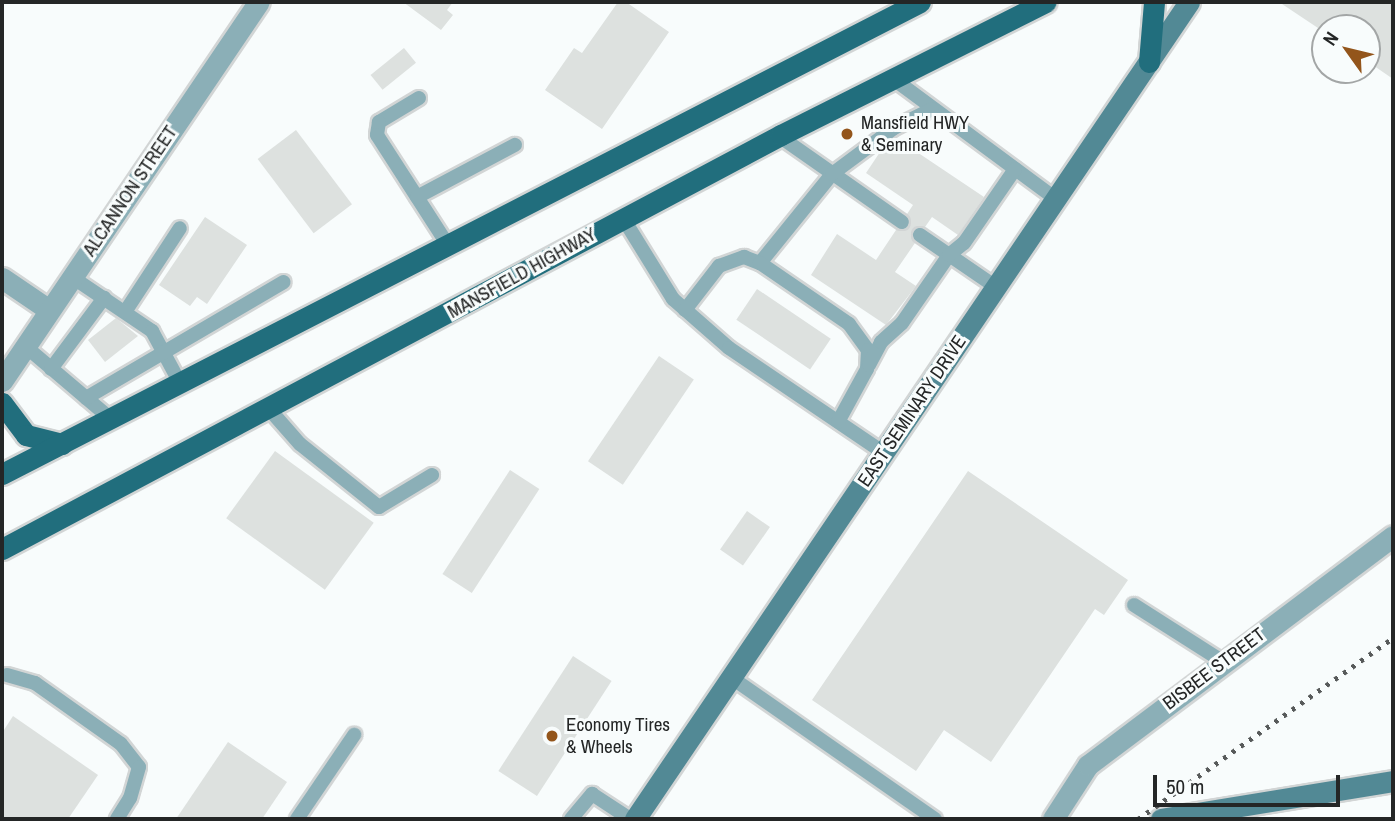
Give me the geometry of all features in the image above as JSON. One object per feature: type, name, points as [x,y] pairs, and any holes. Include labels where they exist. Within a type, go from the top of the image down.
[{"type":"main road","points":[[2,474],[920,2]]},
{"type":"main road","name":"MANSFIELD HIGHWAY","points":[[2,549],[270,410],[779,136],[895,80],[1045,2]]},
{"type":"main road","points":[[1149,62],[1154,2]]},
{"type":"main road","name":"EAST SEMINARY DRIVE","points":[[633,819],[732,678],[1189,2]]},
{"type":"main road","points":[[2,403],[26,435],[62,444]]},
{"type":"main road","points":[[1174,818],[1393,781]]},
{"type":"street","name":"ALCANNON STREET","points":[[2,381],[258,2]]},
{"type":"street","points":[[2,278],[49,310]]},
{"type":"street","name":"BISBEE STREET","points":[[1053,819],[1088,765],[1222,661],[1393,536]]},
{"type":"lane","points":[[895,80],[1056,200]]},
{"type":"lane","points":[[419,98],[379,122],[377,135],[448,245]]},
{"type":"lane","points":[[760,263],[832,174],[894,128],[932,109]]},
{"type":"lane","points":[[779,136],[902,222]]},
{"type":"lane","points":[[417,197],[515,145]]},
{"type":"lane","points":[[838,422],[881,342],[902,323],[949,255],[964,243],[1014,169]]},
{"type":"lane","points":[[623,218],[673,299],[685,310],[729,348],[884,453]]},
{"type":"lane","points":[[125,313],[180,228]]},
{"type":"lane","points":[[920,235],[996,287]]},
{"type":"lane","points":[[685,310],[719,266],[744,257],[760,263],[849,324],[868,350],[867,369]]},
{"type":"lane","points":[[72,277],[152,331],[180,383]]},
{"type":"lane","points":[[86,398],[284,282]]},
{"type":"lane","points":[[51,369],[103,298]]},
{"type":"lane","points":[[25,346],[110,418]]},
{"type":"lane","points":[[270,410],[300,444],[379,507],[432,475]]},
{"type":"lane","points":[[1134,605],[1222,661]]},
{"type":"lane","points":[[4,675],[35,683],[121,744],[139,767],[131,798],[117,819]]},
{"type":"lane","points":[[732,678],[935,819]]},
{"type":"lane","points":[[297,819],[354,734]]},
{"type":"lane","points":[[571,819],[592,794],[633,819]]},
{"type":"building","points":[[403,2],[453,2],[447,10],[453,15],[441,30]]},
{"type":"building","points":[[618,2],[626,2],[669,32],[602,129],[545,90],[574,48],[582,53]]},
{"type":"building","points":[[1279,2],[1393,2],[1393,79],[1381,71],[1381,14],[1311,14],[1311,23]]},
{"type":"building","points":[[404,48],[416,63],[383,90],[371,75]]},
{"type":"building","points":[[296,130],[352,204],[314,233],[258,159]]},
{"type":"building","points":[[896,138],[984,197],[958,235],[932,217],[925,227],[913,229],[915,243],[895,272],[916,286],[886,325],[811,275],[837,234],[876,260],[896,230],[910,227],[907,214],[913,205],[866,173],[882,149]]},
{"type":"building","points":[[205,217],[247,245],[207,304],[197,297],[190,306],[159,285]]},
{"type":"building","points":[[757,289],[831,339],[810,369],[736,320]]},
{"type":"building","points":[[116,318],[138,336],[105,362],[88,340]]},
{"type":"building","points":[[659,356],[694,379],[623,485],[588,461]]},
{"type":"building","points":[[275,451],[374,523],[325,590],[226,518]]},
{"type":"building","points":[[510,470],[539,489],[472,593],[442,574]]},
{"type":"building","points":[[968,471],[1128,580],[1104,615],[1095,609],[991,762],[944,730],[916,771],[812,700]]},
{"type":"building","points":[[747,511],[770,527],[743,566],[720,550]]},
{"type":"building","points":[[573,656],[612,681],[537,796],[498,771]]},
{"type":"building","points":[[13,716],[98,775],[68,819],[2,819],[2,733]]},
{"type":"building","points":[[228,742],[287,782],[262,819],[176,819]]},
{"type":"railway","points":[[1138,819],[1393,638]]},
{"type":"place","name":"Mansfield HWY & Seminary","points":[[847,134]]},
{"type":"place","name":"Economy Tires & Wheels","points":[[552,736]]}]
